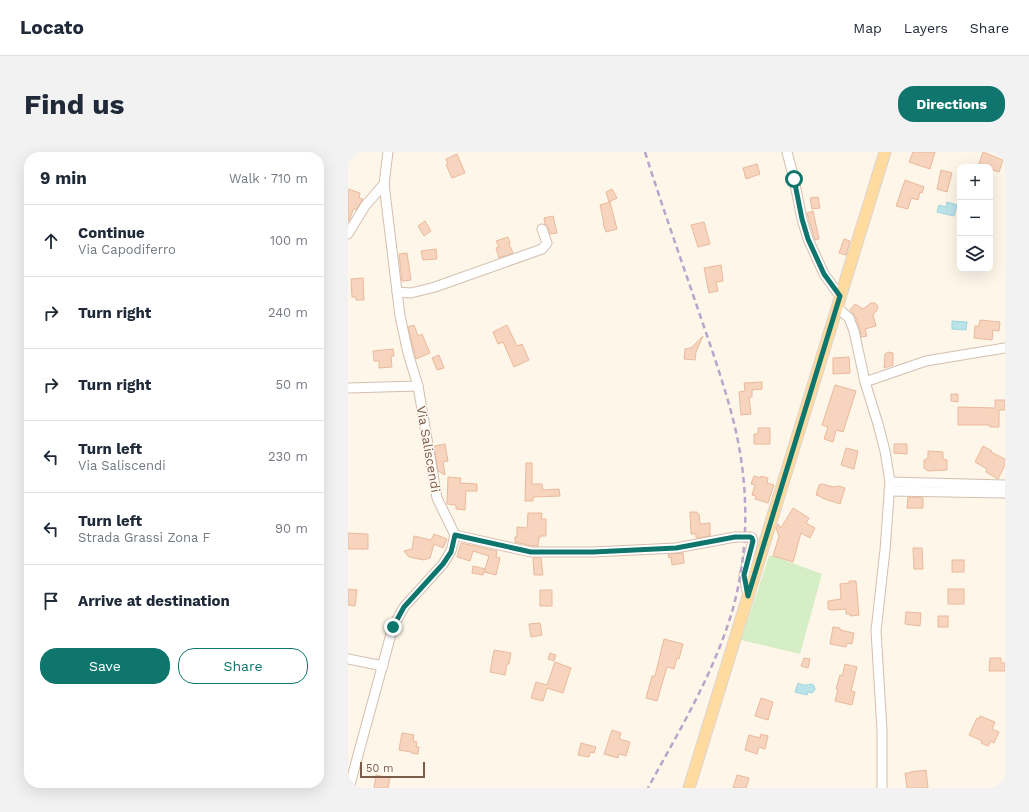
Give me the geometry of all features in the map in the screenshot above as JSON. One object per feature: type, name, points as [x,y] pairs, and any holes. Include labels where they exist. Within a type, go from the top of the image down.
[{"type":"main road","points":[[689,788],[885,152]]},
{"type":"street","name":"Via Saliscendi","points":[[388,152],[384,184],[400,316],[406,345],[418,386],[438,498],[455,535]]},
{"type":"street","points":[[787,152],[808,239],[824,274],[840,296]]},
{"type":"street","points":[[348,234],[365,206],[384,184]]},
{"type":"street","points":[[397,292],[411,293],[435,288],[542,248],[547,243],[542,229]]},
{"type":"street","points":[[837,308],[849,318],[854,331],[865,382],[885,451],[890,486],[876,631],[882,730],[882,788]]},
{"type":"street","points":[[865,382],[926,360],[1005,348]]},
{"type":"street","points":[[348,388],[418,386]]},
{"type":"street","points":[[890,486],[1005,485]]},
{"type":"street","points":[[890,486],[1005,493]]},
{"type":"street","points":[[349,788],[393,627],[404,607],[443,564],[451,552],[455,535],[531,552],[593,552],[676,548],[735,537],[750,537],[753,541],[744,575],[748,596]]},
{"type":"street","points":[[348,659],[383,666]]},
{"type":"green space","points":[[769,556],[773,556],[822,574],[800,654],[741,640]]},
{"type":"water","points":[[947,202],[957,205],[954,216],[937,212],[939,205],[946,207]]},
{"type":"water","points":[[952,321],[967,322],[966,330],[952,329]]},
{"type":"water","points":[[798,683],[803,685],[812,684],[814,685],[815,690],[812,693],[808,692],[807,695],[795,692]]},
{"type":"building","points":[[913,152],[935,152],[930,169],[909,162]]},
{"type":"building","points":[[983,152],[1003,160],[999,172],[993,170],[993,164],[979,164]]},
{"type":"building","points":[[457,154],[465,173],[452,178],[446,165],[448,164],[446,159]]},
{"type":"building","points":[[757,164],[760,174],[746,179],[743,168]]},
{"type":"building","points":[[941,170],[952,173],[947,192],[937,189]]},
{"type":"building","points":[[905,180],[924,187],[922,193],[920,192],[918,200],[911,198],[908,209],[896,206]]},
{"type":"building","points":[[348,189],[360,193],[359,198],[363,199],[356,210],[354,208],[349,221],[348,221]]},
{"type":"building","points":[[612,189],[617,198],[609,202],[606,192]]},
{"type":"building","points":[[818,197],[820,208],[812,209],[810,198]]},
{"type":"building","points":[[610,202],[617,229],[606,232],[600,205]]},
{"type":"building","points":[[813,211],[819,239],[815,240],[807,213]]},
{"type":"building","points":[[553,216],[557,233],[550,234],[544,218]]},
{"type":"building","points":[[425,221],[431,231],[424,236],[418,226]]},
{"type":"building","points":[[704,222],[710,244],[698,247],[691,225]]},
{"type":"building","points":[[508,237],[513,253],[499,258],[496,248],[499,247],[496,241]]},
{"type":"building","points":[[844,239],[850,241],[846,255],[839,253]]},
{"type":"building","points":[[436,249],[437,259],[423,260],[421,251]]},
{"type":"building","points":[[407,253],[411,280],[402,281],[399,254]]},
{"type":"building","points":[[721,265],[723,281],[716,282],[718,291],[709,293],[704,268]]},
{"type":"building","points":[[363,278],[364,300],[356,300],[356,297],[352,297],[351,279]]},
{"type":"building","points":[[871,303],[875,303],[878,306],[873,315],[876,326],[865,329],[867,336],[861,337],[860,329],[855,316],[850,310],[855,304],[863,309]]},
{"type":"building","points":[[980,320],[1000,322],[999,331],[993,330],[992,340],[974,338],[975,326],[979,326]]},
{"type":"building","points":[[414,325],[418,336],[422,334],[430,353],[416,359],[408,327]]},
{"type":"building","points":[[507,325],[517,346],[522,344],[529,360],[514,367],[503,342],[498,344],[493,332]]},
{"type":"building","points":[[703,336],[696,352],[695,360],[684,359],[685,349],[691,348]]},
{"type":"building","points":[[393,349],[394,356],[391,356],[392,367],[379,368],[379,361],[374,361],[373,351]]},
{"type":"building","points":[[888,352],[893,353],[893,365],[884,368],[885,354]]},
{"type":"building","points":[[439,355],[444,368],[437,370],[432,358]]},
{"type":"building","points":[[849,357],[850,373],[833,374],[833,358]]},
{"type":"building","points":[[762,382],[762,389],[752,390],[752,397],[749,397],[751,414],[741,415],[739,392],[745,391],[744,383]]},
{"type":"building","points":[[835,385],[856,391],[843,432],[836,430],[833,442],[824,439],[828,427],[822,425]]},
{"type":"building","points":[[951,394],[958,394],[958,402],[951,401]]},
{"type":"building","points":[[995,400],[1005,400],[1005,410],[999,410],[999,427],[990,427],[990,425],[958,425],[958,407],[995,408]]},
{"type":"building","points":[[758,428],[770,428],[770,444],[754,444],[754,434],[758,434]]},
{"type":"building","points":[[445,444],[448,461],[443,462],[445,475],[438,471],[434,446]]},
{"type":"building","points":[[894,444],[907,444],[907,454],[894,453]]},
{"type":"building","points":[[983,446],[1005,459],[1005,465],[998,479],[986,472],[987,469],[975,462]]},
{"type":"building","points":[[846,448],[858,451],[854,469],[841,465]]},
{"type":"building","points":[[928,451],[943,452],[943,459],[947,460],[947,470],[928,471],[924,468],[924,460],[928,458]]},
{"type":"building","points":[[526,463],[532,463],[532,484],[542,484],[543,490],[559,489],[560,496],[533,497],[533,501],[525,501]]},
{"type":"building","points":[[754,476],[768,478],[767,483],[774,485],[768,503],[755,499],[756,496],[752,495],[755,485],[751,484]]},
{"type":"building","points":[[448,477],[461,478],[460,483],[477,484],[477,491],[466,491],[465,510],[456,509],[456,505],[447,504]]},
{"type":"building","points":[[822,484],[845,488],[840,504],[816,495],[819,485]]},
{"type":"building","points":[[908,497],[923,498],[923,508],[907,508]]},
{"type":"building","points":[[793,508],[809,518],[806,523],[815,528],[810,538],[801,533],[793,562],[773,556],[779,536],[776,528],[778,524],[781,528]]},
{"type":"building","points":[[690,512],[697,512],[697,514],[699,514],[700,524],[710,523],[710,536],[696,538],[696,534],[691,534]]},
{"type":"building","points":[[528,513],[542,513],[541,519],[546,519],[546,536],[539,537],[538,546],[515,542],[515,537],[517,537],[517,527],[527,528]]},
{"type":"building","points":[[348,533],[368,534],[368,549],[348,549]]},
{"type":"building","points":[[434,534],[447,539],[443,548],[434,544],[430,558],[424,560],[409,557],[404,551],[412,549],[414,536],[431,540]]},
{"type":"building","points":[[461,543],[497,551],[496,557],[500,558],[496,575],[484,572],[489,556],[473,551],[470,561],[457,557]]},
{"type":"building","points":[[913,548],[922,548],[923,569],[914,569]]},
{"type":"building","points":[[683,553],[684,563],[672,565],[671,557],[669,558],[668,554]]},
{"type":"building","points":[[533,558],[541,558],[543,575],[534,575]]},
{"type":"building","points":[[952,560],[964,560],[964,572],[952,572]]},
{"type":"building","points":[[473,566],[485,569],[483,575],[472,573]]},
{"type":"building","points":[[849,581],[856,581],[859,615],[850,616],[850,614],[846,614],[846,609],[828,609],[828,601],[841,599],[840,584],[849,583]]},
{"type":"building","points":[[348,589],[357,590],[355,606],[348,605]]},
{"type":"building","points":[[948,589],[964,589],[964,604],[948,604]]},
{"type":"building","points":[[540,590],[552,590],[552,606],[540,606]]},
{"type":"building","points":[[906,612],[921,613],[920,626],[905,624]]},
{"type":"building","points":[[938,616],[948,616],[948,627],[938,627]]},
{"type":"building","points":[[540,623],[542,635],[531,637],[529,624]]},
{"type":"building","points":[[833,627],[854,633],[852,644],[847,643],[846,647],[830,644]]},
{"type":"building","points":[[664,639],[683,644],[679,659],[677,658],[674,669],[667,667],[657,701],[646,698],[652,676],[655,676]]},
{"type":"building","points":[[494,650],[511,653],[505,675],[490,672]]},
{"type":"building","points":[[550,653],[556,655],[554,661],[548,659]]},
{"type":"building","points":[[804,658],[810,659],[808,668],[801,666]]},
{"type":"building","points":[[990,658],[1001,658],[1001,663],[1005,663],[1005,671],[989,671]]},
{"type":"building","points":[[555,662],[571,668],[563,693],[547,688],[543,701],[531,698],[536,682],[547,685]]},
{"type":"building","points":[[845,664],[857,667],[851,691],[855,692],[852,705],[835,701],[838,689],[836,689],[840,675],[842,676]]},
{"type":"building","points":[[761,698],[773,702],[768,720],[755,716]]},
{"type":"building","points":[[980,716],[995,722],[992,729],[999,732],[994,743],[991,741],[988,746],[981,743],[982,741],[969,735],[977,718],[979,719]]},
{"type":"building","points":[[612,730],[621,733],[619,739],[630,742],[626,756],[619,754],[618,758],[604,754]]},
{"type":"building","points":[[402,733],[414,735],[413,741],[417,742],[416,747],[419,747],[418,754],[399,750]]},
{"type":"building","points":[[761,734],[768,736],[765,749],[759,747],[757,754],[745,750],[749,735],[760,738]]},
{"type":"building","points":[[581,743],[596,747],[594,753],[590,752],[589,757],[578,755]]},
{"type":"building","points":[[926,770],[928,788],[907,788],[905,773]]},
{"type":"building","points":[[376,775],[390,778],[388,788],[374,788]]},
{"type":"building","points":[[737,775],[749,778],[746,788],[733,788]]},
{"type":"railway","points":[[645,152],[724,386],[741,459],[745,510],[745,536],[738,587],[732,612],[724,635],[705,680],[648,788]]},
{"type":"route","points":[[393,627],[404,607],[443,564],[451,552],[455,535],[531,552],[593,552],[676,548],[735,537],[750,537],[753,541],[744,575],[748,596],[840,296],[824,274],[808,239],[802,219],[794,179]]}]
